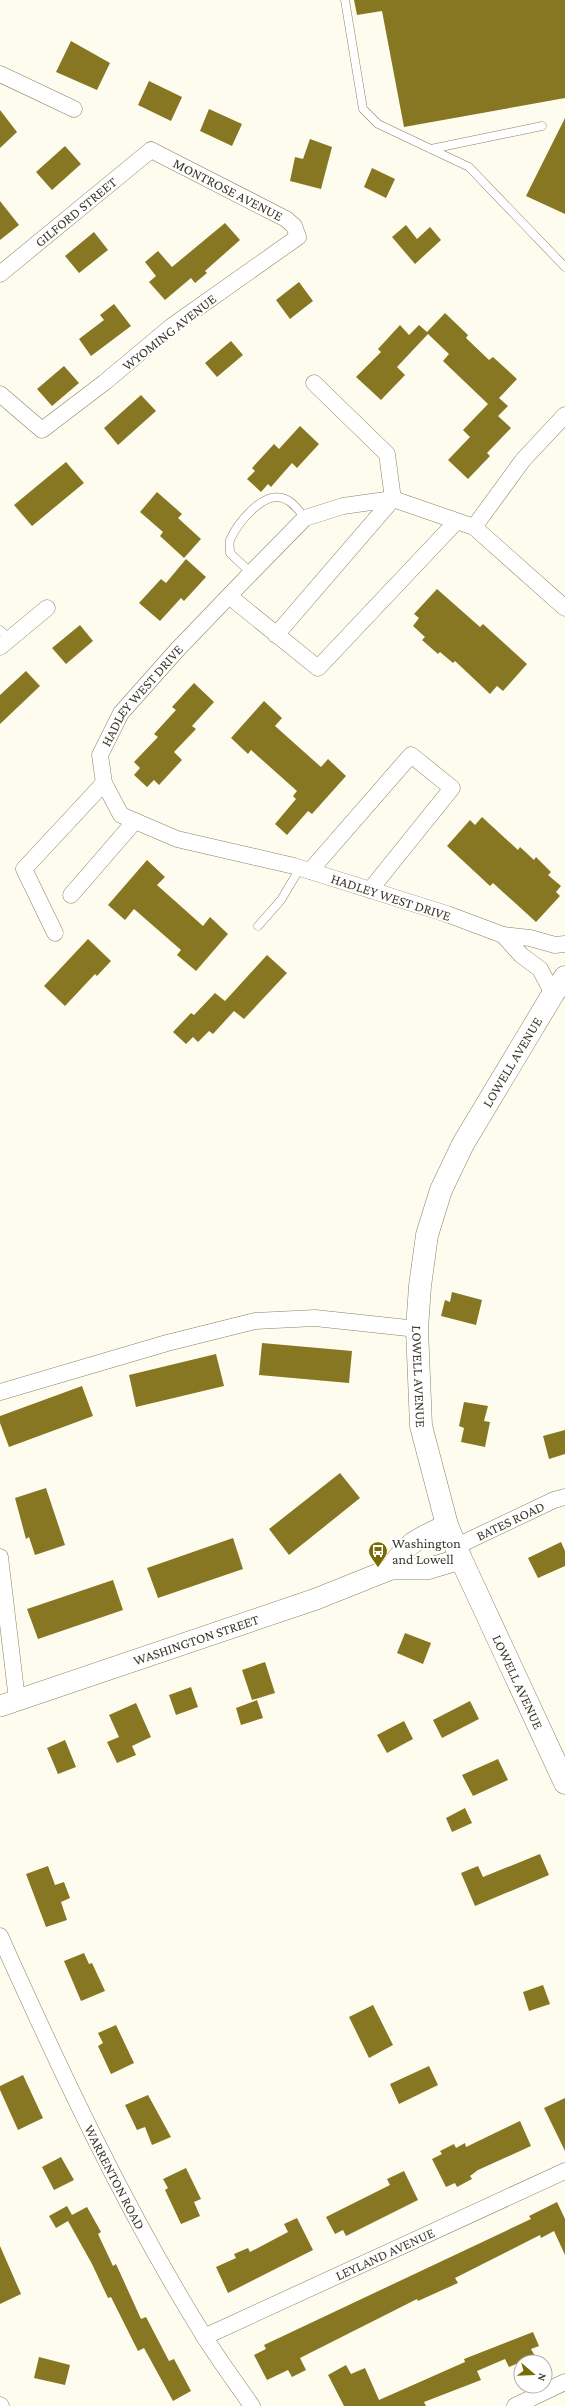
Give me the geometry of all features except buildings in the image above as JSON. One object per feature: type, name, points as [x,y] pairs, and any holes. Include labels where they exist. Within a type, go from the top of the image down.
[{"type":"main road","name":"LOWELL AVENUE","points":[[559,986],[463,1144],[441,1190],[427,1235],[416,1329],[421,1426],[447,1525],[563,1771]]},
{"type":"street","points":[[0,74],[74,109]]},
{"type":"street","name":"MONTROSE AVENUE","points":[[151,150],[286,219],[294,226],[298,237]]},
{"type":"street","name":"GILFORD STREET","points":[[0,274],[151,150]]},
{"type":"street","name":"WYOMING AVENUE","points":[[0,394],[42,430],[105,382],[172,326],[298,237]]},
{"type":"street","points":[[276,635],[393,499],[387,454],[314,383]]},
{"type":"street","points":[[474,528],[523,460],[565,415]]},
{"type":"street","name":"HADLEY WEST DRIVE","points":[[565,608],[474,528],[393,499],[343,506],[305,518],[229,596],[121,713],[100,755],[104,783],[121,815],[135,821],[177,838],[305,869],[493,930],[503,935],[530,938],[555,945],[565,944]]},
{"type":"street","points":[[229,596],[318,668],[456,522]]},
{"type":"street","points":[[3,639],[47,608]]},
{"type":"street","points":[[305,869],[411,755],[452,788],[370,890]]},
{"type":"street","points":[[55,933],[24,869],[104,783]]},
{"type":"street","points":[[71,894],[135,821]]},
{"type":"street","name":"HADLEY WEST DRIVE","points":[[503,935],[521,955],[559,986]]},
{"type":"street","points":[[0,1392],[167,1343],[255,1321],[315,1318],[416,1329]]},
{"type":"street","name":"BATES ROAD","points":[[459,1553],[554,1500],[565,1498]]},
{"type":"street","points":[[391,1569],[400,1552],[420,1538],[447,1525]]},
{"type":"street","name":"WASHINGTON STREET","points":[[8,1703],[316,1599],[391,1569],[426,1569],[459,1553]]},
{"type":"street","points":[[0,1557],[8,1703]]},
{"type":"street","name":"WARRENTON ROAD","points":[[0,1936],[40,2026],[140,2225],[204,2337],[252,2406]]},
{"type":"street","name":"LEYLAND AVENUE","points":[[204,2337],[565,2171]]},
{"type":"street","points":[[515,2406],[565,2382]]},
{"type":"lane","points":[[345,0],[363,109],[378,124],[469,167],[565,267]]},
{"type":"lane","points":[[431,149],[542,126]]},
{"type":"lane","points":[[251,573],[230,553],[230,541],[254,507],[268,498],[282,498],[292,503],[305,518]]},
{"type":"lane","points":[[258,926],[281,900],[305,869]]},
{"type":"place","name":"Washington and Lowell","points":[[378,1568]]}]
